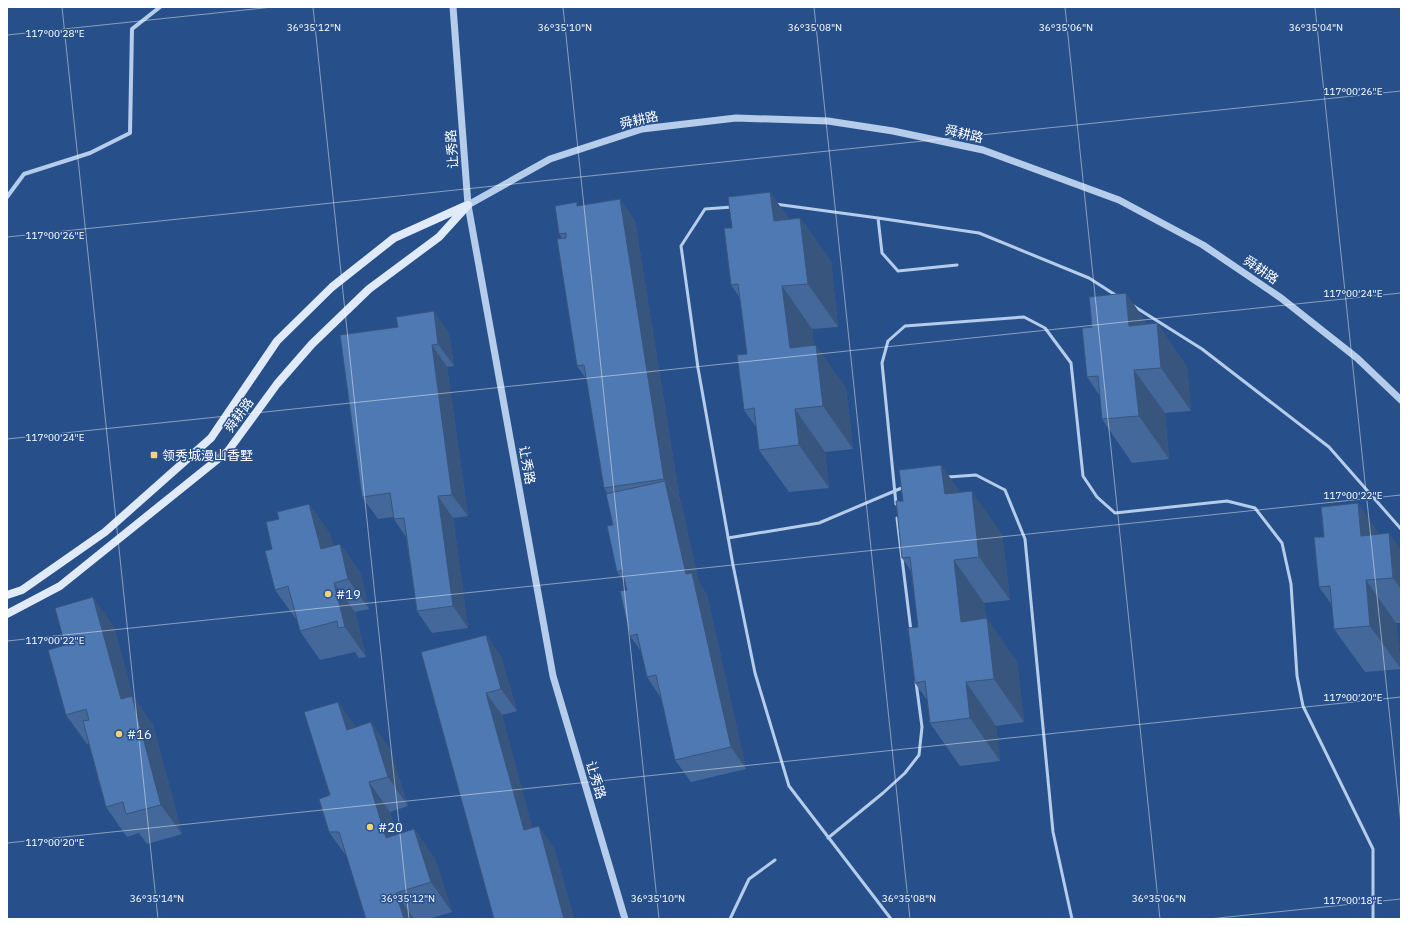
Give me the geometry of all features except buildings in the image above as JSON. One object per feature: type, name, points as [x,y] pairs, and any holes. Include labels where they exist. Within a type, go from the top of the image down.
[{"type":"main road","name":"舜耕路","points":[[7,595],[22,590],[105,532],[211,438],[277,341],[332,287],[394,238],[468,205]]},
{"type":"main road","name":"舜耕路","points":[[7,614],[60,586],[228,451],[276,384],[312,344],[369,289],[439,237],[468,205]]},
{"type":"street","points":[[7,198],[24,174],[90,153],[130,132],[132,29],[160,7]]},
{"type":"street","name":"让秀路","points":[[453,7],[468,205],[553,676],[625,919]]},
{"type":"street","name":"舜耕路","points":[[468,205],[550,159],[642,129],[736,118],[828,121],[893,131],[983,150],[1119,200],[1203,245],[1281,298],[1357,358],[1401,400]]},
{"type":"lane","points":[[771,205],[779,204],[979,233],[1089,278],[1122,299]]},
{"type":"lane","points":[[734,207],[705,209],[681,246],[698,368],[728,538],[755,672],[789,786],[891,919]]},
{"type":"lane","points":[[878,218],[882,253],[898,271],[957,265]]},
{"type":"lane","points":[[1129,303],[1202,349],[1329,447],[1401,529]]},
{"type":"lane","points":[[896,507],[882,363],[888,341],[905,326],[1024,317],[1045,328],[1071,363],[1083,476],[1097,497],[1115,513],[1227,501],[1255,508],[1282,543],[1291,584],[1297,676],[1303,706],[1373,849],[1373,919]]},
{"type":"lane","points":[[945,477],[976,475],[1005,490],[1025,539],[1053,832],[1072,919]]},
{"type":"lane","points":[[728,538],[819,523],[908,485]]},
{"type":"lane","points":[[897,515],[911,633]]},
{"type":"lane","points":[[828,838],[905,774],[920,755],[922,727],[916,680]]},
{"type":"lane","points":[[730,919],[749,879],[775,860]]},
{"type":"place","name":"领秀城漫山香墅","points":[[154,455]]},
{"type":"place","name":"#19","points":[[328,594]]},
{"type":"place","name":"#16","points":[[119,734]]},
{"type":"place","name":"#20","points":[[370,827]]}]
